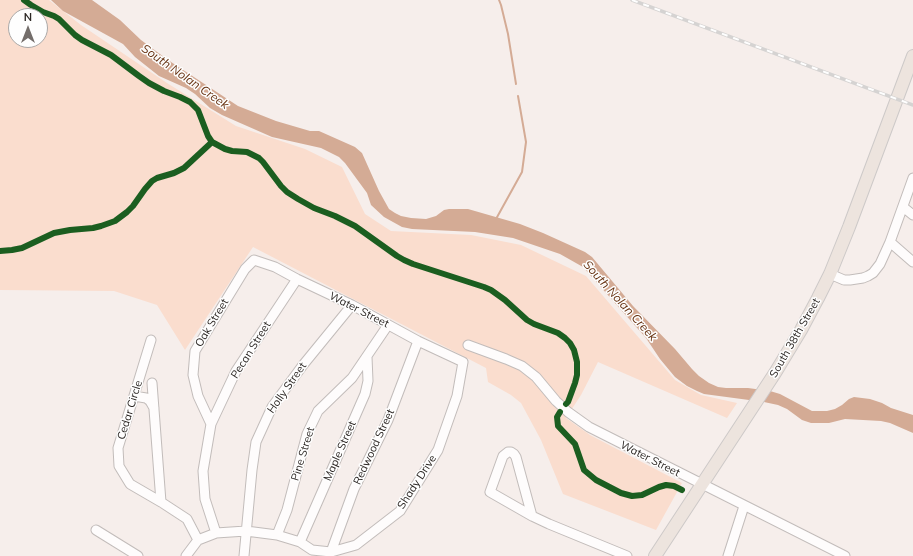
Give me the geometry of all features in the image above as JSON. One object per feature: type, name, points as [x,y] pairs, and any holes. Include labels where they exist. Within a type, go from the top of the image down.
[{"type":"main road","name":"South 38th Street","points":[[655,556],[775,373],[818,298],[830,274],[849,227],[913,56]]},
{"type":"street","points":[[830,274],[844,280],[856,280],[873,273],[880,264],[890,242],[913,178]]},
{"type":"street","points":[[903,207],[913,215]]},
{"type":"street","points":[[890,242],[913,262]]},
{"type":"street","name":"Water Street","points":[[254,260],[275,267],[352,305],[418,341],[463,362]]},
{"type":"street","name":"Oak Street","points":[[211,424],[198,396],[193,375],[195,351],[245,269],[254,260]]},
{"type":"street","name":"Pecan Street","points":[[211,424],[236,371],[297,279]]},
{"type":"street","name":"Holly Street","points":[[244,556],[256,442],[272,407],[303,365],[352,305]]},
{"type":"street","name":"Pine Street","points":[[277,535],[287,510],[307,434],[318,411],[352,378],[388,325]]},
{"type":"street","name":"Cedar Circle","points":[[151,340],[118,448],[119,466],[130,484],[187,519],[198,540]]},
{"type":"street","name":"Redwood Street","points":[[331,552],[354,489],[388,420],[418,341]]},
{"type":"street","name":"Water Street","points":[[468,345],[522,366],[536,377],[556,401],[568,412],[597,432],[846,556]]},
{"type":"street","name":"Maple Street","points":[[300,542],[365,394],[368,381],[367,357]]},
{"type":"street","name":"Shady Drive","points":[[186,556],[198,540],[216,532],[246,531],[277,535],[300,542],[312,550],[331,552],[356,545],[400,511],[438,450],[457,396],[463,362]]},
{"type":"street","points":[[152,383],[161,502]]},
{"type":"street","points":[[134,396],[146,398],[150,401],[154,409]]},
{"type":"street","points":[[211,424],[203,471],[205,499],[216,532]]},
{"type":"street","points":[[532,516],[516,457],[511,452],[508,452],[502,456],[490,492],[532,516],[549,524],[627,556]]},
{"type":"street","points":[[728,556],[744,506]]},
{"type":"street","points":[[96,530],[138,556]]},
{"type":"shaded area","points":[[0,0],[49,0],[81,25],[167,83],[236,126],[305,149],[342,167],[365,214],[391,231],[471,235],[521,245],[586,276],[675,380],[701,395],[737,403],[727,418],[598,362],[581,395],[566,418],[590,435],[682,483],[656,530],[563,494],[541,440],[521,403],[511,395],[488,382],[486,368],[253,247],[185,350],[157,305],[114,291],[0,290]]},
{"type":"water","name":"South Nolan Creek","points":[[51,0],[92,0],[120,20],[141,40],[168,60],[238,106],[276,121],[310,131],[319,131],[355,147],[362,153],[389,209],[401,216],[426,219],[436,216],[444,210],[468,209],[520,224],[585,252],[592,257],[633,306],[675,349],[692,369],[709,383],[718,387],[748,388],[770,391],[780,394],[812,411],[827,411],[835,409],[854,397],[870,399],[913,415],[913,433],[890,423],[881,421],[845,419],[829,423],[811,423],[802,420],[787,409],[778,405],[704,394],[687,386],[675,377],[660,359],[646,338],[583,267],[560,254],[513,238],[475,232],[412,229],[402,227],[384,217],[371,205],[367,193],[339,157],[321,148],[272,137],[222,115],[210,108],[186,88],[159,76],[135,57],[123,44],[63,11]]},
{"type":"waterway","points":[[499,0],[508,34],[516,84]]},
{"type":"waterway","points":[[496,219],[522,172],[526,142],[518,96]]},
{"type":"railway","points":[[632,0],[913,105]]},
{"type":"cycle path","points":[[24,0],[43,12],[59,19],[82,40],[111,55],[149,83],[190,102],[198,110],[208,136],[212,142],[225,149],[247,152],[259,158],[281,186],[298,199],[314,208],[355,226],[404,260],[491,290],[505,300],[527,320],[558,333],[565,338],[574,350],[577,362],[577,375],[575,383],[566,404]]},
{"type":"cycle path","points":[[0,251],[22,248],[54,233],[93,228],[115,221],[133,206],[152,181],[184,168],[212,142]]},
{"type":"cycle path","points":[[560,412],[557,417],[558,426],[575,444],[584,470],[596,480],[621,493],[632,496],[642,495],[666,485],[674,486],[682,490]]}]
